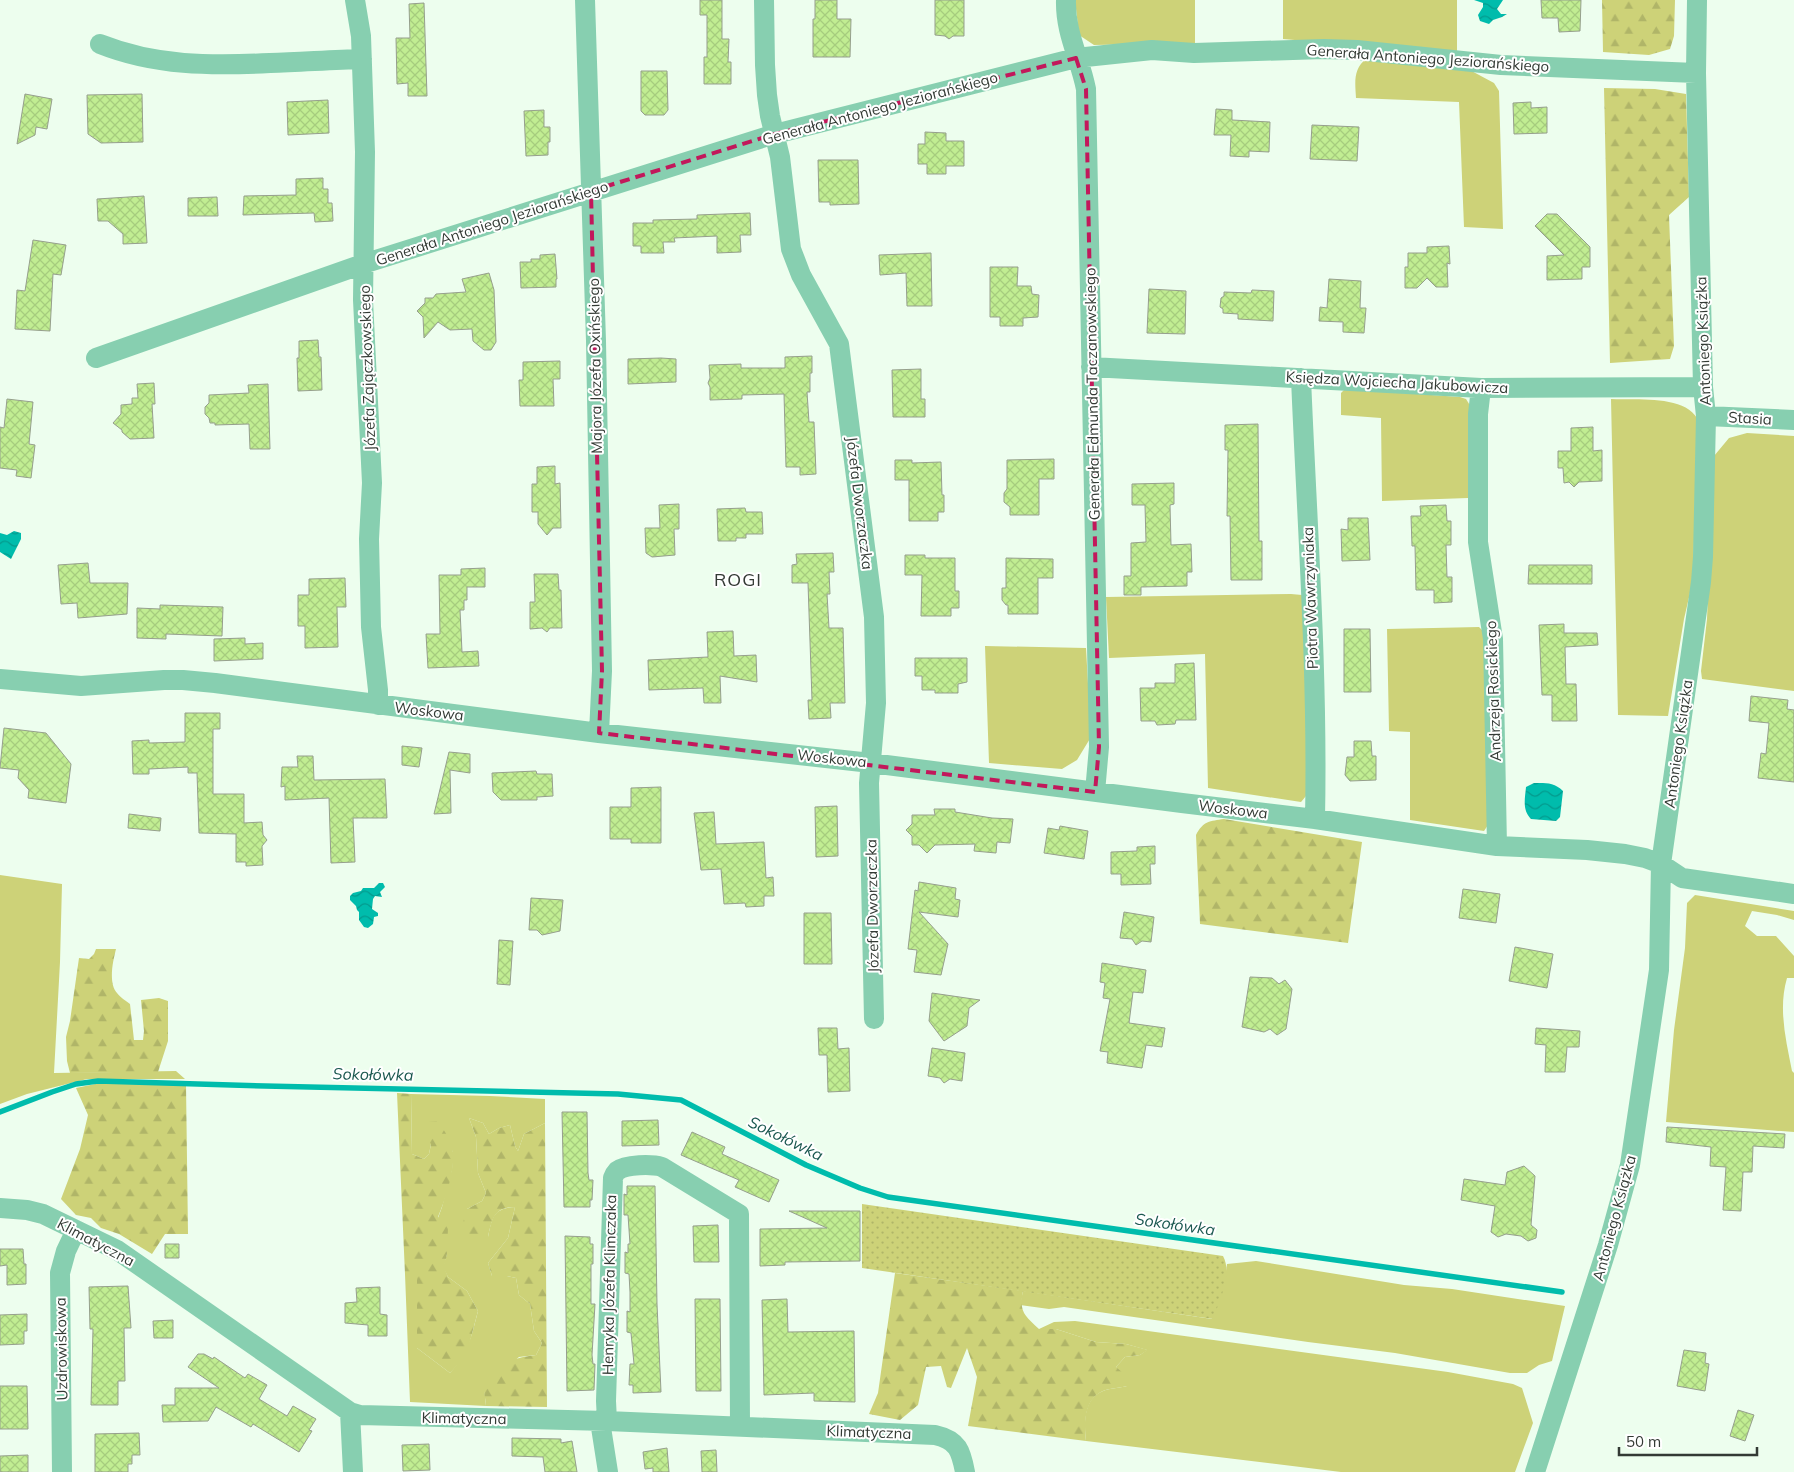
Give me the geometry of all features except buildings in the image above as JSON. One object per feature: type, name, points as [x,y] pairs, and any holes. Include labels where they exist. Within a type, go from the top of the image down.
[{"type":"street","name":"Józefa Zajączkowskiego","points":[[355,0],[361,36],[362,59],[365,152],[363,300],[372,483],[369,538],[371,627],[378,705]]},
{"type":"street","name":"Majora Józefa Oxińskiego","points":[[585,0],[602,671],[599,733]]},
{"type":"street","name":"Józefa Dworzaczka","points":[[764,0],[767,95],[770,116],[776,134],[791,249],[794,261],[834,334],[840,350],[874,617],[876,703],[869,783],[874,1020]]},
{"type":"street","name":"Generała Edmunda Taczanowskiego","points":[[1066,0],[1067,22],[1086,88],[1099,747],[1095,792]]},
{"type":"street","name":"Antoniego Książka","points":[[1535,1472],[1608,1245],[1630,1165],[1659,970],[1661,864],[1703,557],[1706,416],[1703,387],[1696,73],[1697,0]]},
{"type":"street","points":[[100,44],[131,55],[189,64],[219,65],[362,59]]},
{"type":"street","name":"Generała Antoniego Jeziorańskiego","points":[[96,358],[364,264],[776,134],[1076,58],[1152,50],[1194,53],[1324,49],[1357,50],[1501,65],[1696,73]]},
{"type":"street","name":"Księdza Wojciecha Jakubowicza","points":[[1091,367],[1481,388],[1703,387]]},
{"type":"street","name":"Piotra Wawrzyniaka","points":[[1301,378],[1313,649],[1316,761],[1315,819]]},
{"type":"street","name":"Andrzeja Rosickiego","points":[[1481,388],[1478,414],[1478,542],[1493,639],[1497,846]]},
{"type":"street","name":"Stasia","points":[[1706,416],[1794,420]]},
{"type":"street","name":"Woskowa","points":[[0,679],[81,686],[184,680],[599,733],[872,763],[1315,819],[1497,846],[1587,850],[1625,854],[1661,864],[1682,878],[1794,894]]},
{"type":"street","name":"Henryka Józefa Klimczaka","points":[[604,1421],[612,1178],[618,1170],[630,1166],[654,1165],[662,1167],[739,1214],[740,1427]]},
{"type":"street","name":"Klimatyczna","points":[[0,1208],[27,1210],[43,1214],[105,1244],[130,1259],[350,1412],[370,1416],[604,1421],[935,1435],[945,1437],[959,1448],[965,1472]]},
{"type":"street","name":"Uzdrowiskowa","points":[[62,1472],[60,1273],[66,1251],[76,1230]]},
{"type":"street","points":[[350,1412],[353,1472]]},
{"type":"street","points":[[604,1421],[608,1472]]},
{"type":"highlighted area","points":[[1076,58],[1086,89],[1099,747],[1095,792],[599,733],[602,671],[591,191],[775,134]]},
{"type":"green space","points":[[1075,0],[1195,0],[1195,43],[1094,45],[1079,35]]},
{"type":"green space","points":[[1283,0],[1457,0],[1457,54],[1283,39]]},
{"type":"green space","points":[[1602,0],[1675,0],[1674,36],[1670,49],[1649,55],[1603,52]]},
{"type":"green space","points":[[1367,58],[1466,68],[1494,83],[1499,91],[1503,229],[1464,227],[1459,102],[1356,98],[1355,81],[1357,71],[1362,62]]},
{"type":"green space","points":[[1604,88],[1655,89],[1686,94],[1689,197],[1669,215],[1674,346],[1670,359],[1610,363]]},
{"type":"green space","points":[[1345,389],[1466,399],[1471,407],[1468,498],[1382,501],[1381,418],[1341,415],[1341,393]]},
{"type":"green space","points":[[1611,399],[1645,399],[1670,402],[1681,405],[1691,411],[1697,418],[1693,580],[1684,619],[1668,716],[1618,715]]},
{"type":"green space","points":[[1747,433],[1794,436],[1794,691],[1702,679],[1701,671],[1707,619],[1714,456],[1729,438]]},
{"type":"green space","points":[[1302,595],[1307,608],[1306,796],[1301,802],[1208,788],[1205,654],[1109,658],[1106,597]]},
{"type":"green space","points":[[1479,627],[1485,633],[1488,825],[1484,831],[1410,820],[1410,732],[1389,731],[1387,629]]},
{"type":"green space","points":[[985,646],[1086,648],[1091,737],[1077,760],[1062,769],[989,763]]},
{"type":"green space","points":[[1224,819],[1362,842],[1348,943],[1200,924],[1196,835],[1207,822]]},
{"type":"green space","points":[[0,875],[62,884],[54,1073],[176,1071],[185,1079],[87,1079],[27,1094],[0,1104]]},
{"type":"green space","points":[[1695,895],[1794,911],[1794,920],[1752,911],[1745,926],[1757,936],[1776,936],[1794,956],[1794,978],[1787,978],[1784,990],[1783,1013],[1787,1048],[1794,1073],[1794,1132],[1666,1122],[1674,1030],[1685,948],[1687,903]]},
{"type":"green space","points":[[96,949],[116,949],[112,972],[113,984],[118,994],[130,1004],[134,1040],[143,1040],[141,1000],[159,998],[168,1001],[168,1041],[158,1072],[70,1073],[67,1061],[66,1037],[79,958],[89,959]]},
{"type":"green space","points":[[100,1083],[186,1085],[188,1234],[165,1234],[152,1254],[119,1234],[101,1228],[91,1218],[76,1215],[61,1199],[80,1149],[88,1115],[76,1088]]},
{"type":"green space","points":[[397,1093],[411,1094],[412,1154],[424,1159],[429,1154],[431,1144],[424,1133],[428,1122],[437,1121],[452,1148],[451,1176],[438,1217],[448,1227],[447,1254],[444,1267],[448,1277],[467,1291],[478,1311],[469,1345],[463,1359],[450,1373],[417,1348],[417,1274],[405,1274]]},
{"type":"green space","points":[[411,1094],[545,1099],[545,1123],[524,1134],[518,1151],[510,1125],[499,1128],[489,1134],[483,1123],[469,1118],[476,1137],[478,1173],[486,1193],[482,1201],[467,1209],[488,1237],[492,1219],[495,1215],[502,1209],[515,1207],[508,1238],[488,1263],[492,1276],[516,1278],[519,1295],[530,1304],[534,1331],[542,1343],[536,1355],[519,1357],[484,1387],[486,1406],[410,1402],[405,1274],[417,1273],[417,1348],[450,1373],[465,1351],[478,1311],[467,1291],[448,1277],[443,1267],[447,1254],[438,1218],[452,1169],[453,1151],[431,1144],[429,1154],[424,1159],[412,1154]]},
{"type":"green space","points":[[469,1118],[483,1123],[489,1134],[499,1128],[510,1125],[518,1151],[524,1134],[545,1123],[547,1407],[486,1406],[484,1386],[492,1373],[505,1363],[536,1355],[542,1343],[534,1331],[530,1304],[519,1295],[516,1278],[492,1276],[488,1263],[508,1238],[515,1207],[502,1209],[498,1212],[491,1225],[488,1237],[476,1243],[462,1226],[467,1209],[482,1201],[486,1193],[478,1173],[476,1137]]},
{"type":"green space","points":[[862,1204],[1223,1256],[1226,1263],[1226,1279],[1213,1319],[862,1268]]},
{"type":"green space","points":[[1256,1261],[1404,1285],[1452,1289],[1565,1306],[1552,1361],[1539,1365],[1527,1373],[1510,1373],[1395,1353],[1064,1307],[1049,1309],[1020,1305],[1023,1291],[1212,1319],[1224,1285],[1227,1264]]},
{"type":"green space","points":[[895,1273],[1023,1291],[1022,1309],[1039,1329],[1056,1329],[1096,1342],[1126,1344],[1148,1350],[1140,1355],[1125,1357],[1116,1367],[1130,1379],[1127,1386],[1103,1391],[1092,1400],[1085,1420],[1086,1441],[968,1426],[977,1377],[967,1348],[951,1388],[947,1387],[941,1366],[926,1367],[918,1405],[900,1420],[869,1414],[878,1393]]},
{"type":"green space","points":[[1075,1321],[1448,1372],[1513,1384],[1522,1388],[1533,1423],[1515,1472],[1341,1472],[1086,1441],[1086,1413],[1092,1400],[1103,1391],[1127,1386],[1116,1367],[1125,1357],[1140,1355],[1147,1350],[1126,1344],[1096,1342],[1056,1329],[1039,1329],[1054,1322]]},
{"type":"water","points":[[1474,0],[1503,0],[1497,9],[1501,14],[1507,14],[1493,20],[1489,24],[1480,21],[1478,15],[1483,7],[1483,3]]},
{"type":"water","points":[[14,531],[21,533],[21,539],[11,559],[0,552],[0,533],[7,535]]},
{"type":"water","points":[[1534,783],[1546,783],[1563,791],[1560,817],[1556,821],[1531,819],[1528,816],[1525,804],[1526,787]]},
{"type":"water","points":[[379,883],[383,883],[385,887],[380,892],[382,897],[375,896],[373,899],[372,909],[378,913],[378,916],[374,917],[373,924],[368,928],[364,927],[359,920],[359,912],[350,900],[350,896],[361,891],[363,888],[374,888]]},
{"type":"waterway","name":"Sokołówka","points":[[0,1112],[76,1084],[98,1081],[618,1094],[681,1100],[806,1165],[860,1188],[888,1197],[1562,1292]]},
{"type":"district","name":"ROGI","points":[[738,579]]}]
